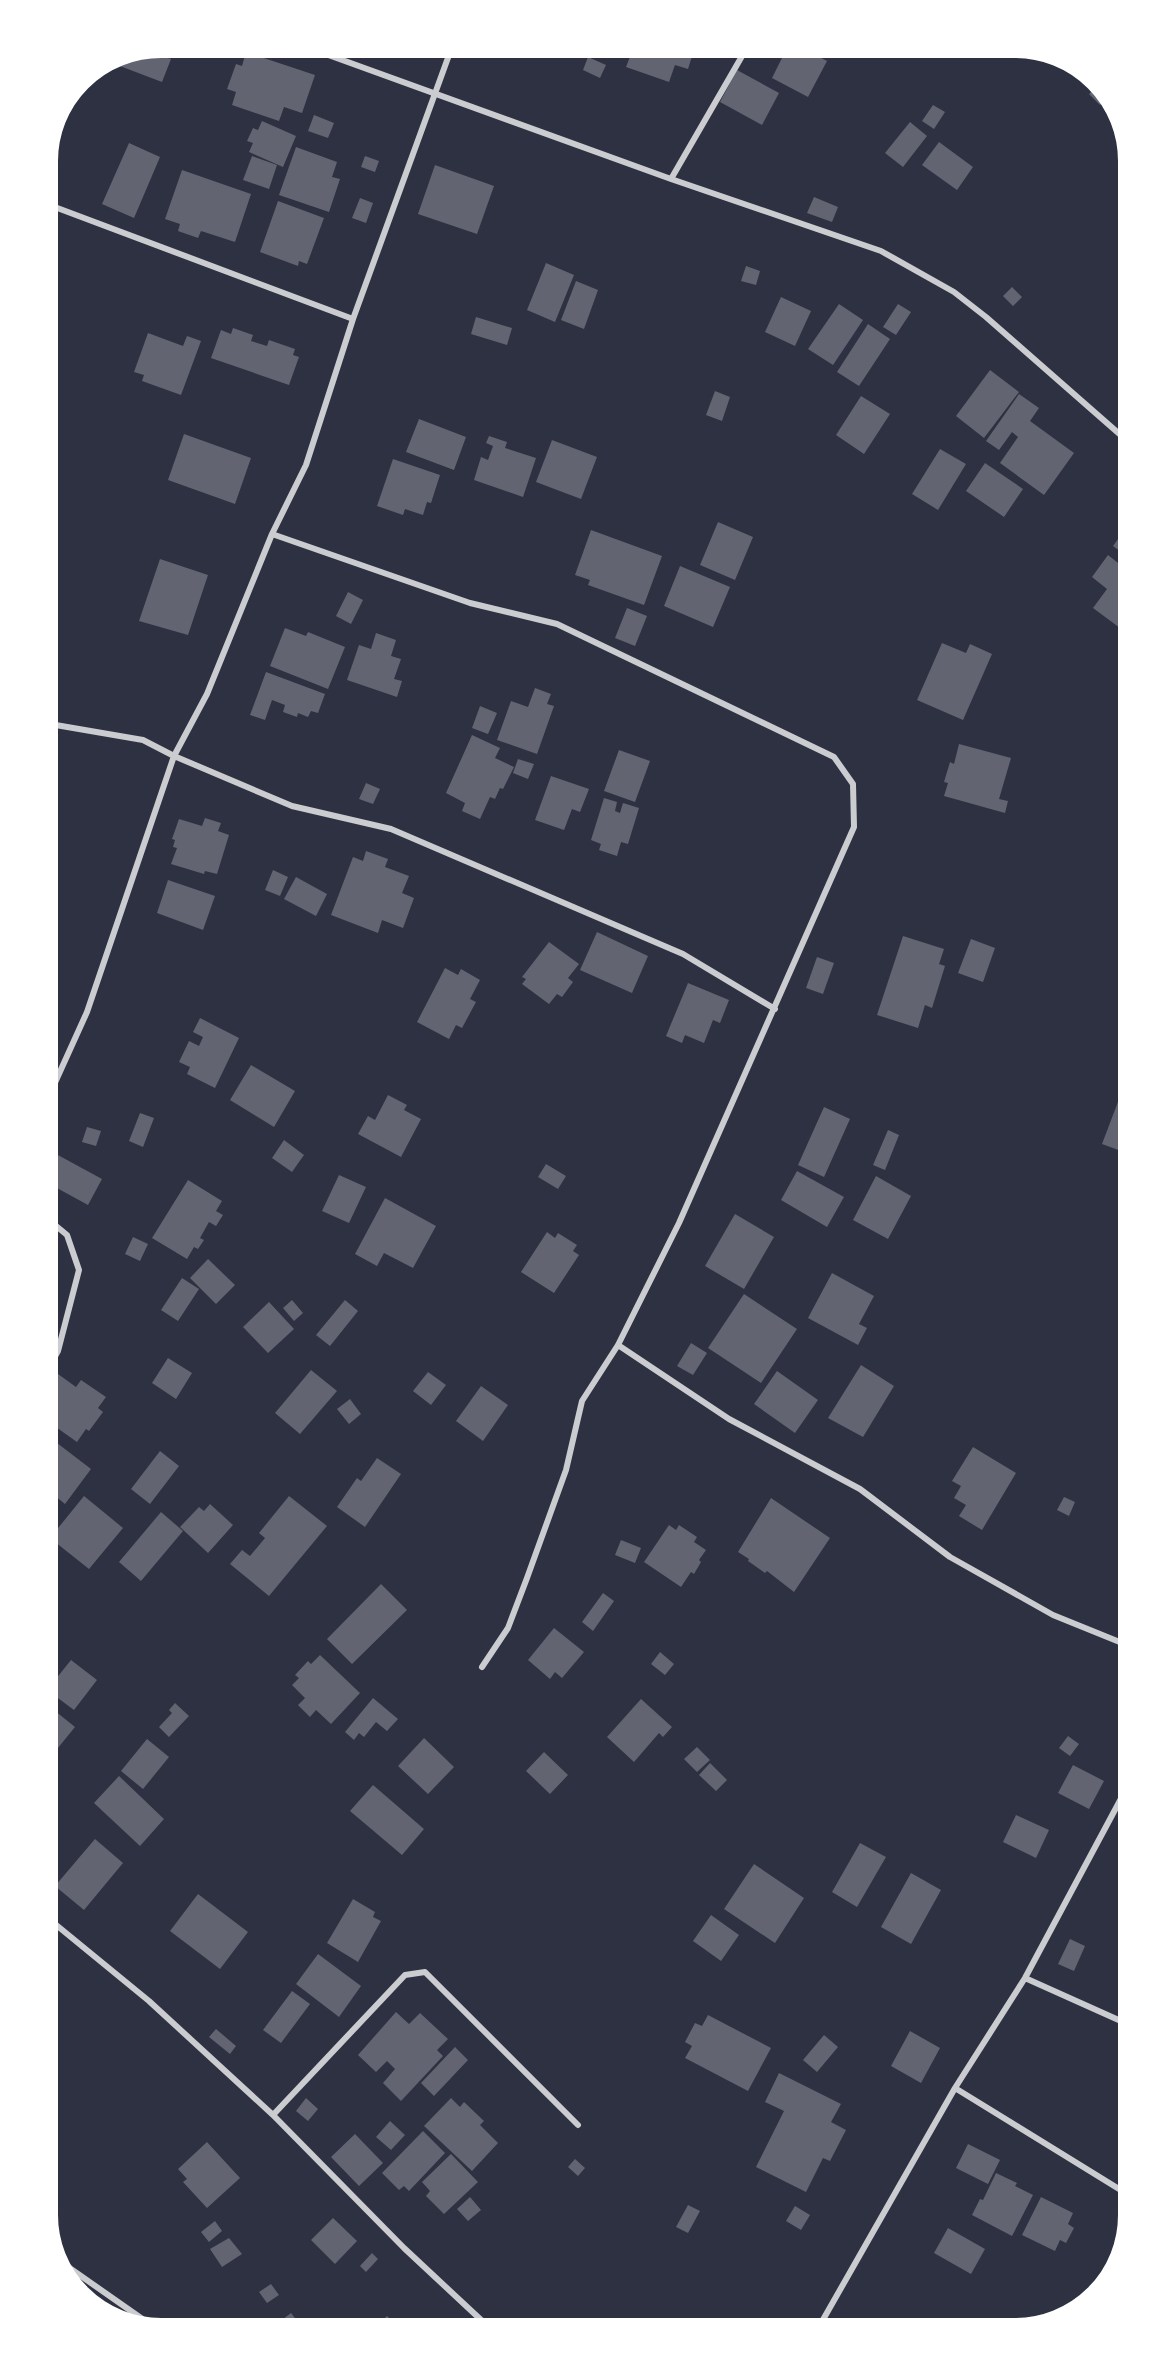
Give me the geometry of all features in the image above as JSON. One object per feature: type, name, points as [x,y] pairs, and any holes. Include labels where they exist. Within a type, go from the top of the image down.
[{"type":"street","points":[[327,54],[671,179],[881,251],[954,292],[1122,436]]},
{"type":"street","points":[[54,1085],[87,1012],[174,756],[207,694],[272,534],[306,465],[353,318],[449,54]]},
{"type":"street","points":[[671,179],[743,54]]},
{"type":"street","points":[[54,206],[353,318]]},
{"type":"street","points":[[272,534],[470,603],[556,624],[834,757],[853,784],[854,827],[679,1223],[618,1345],[582,1401],[566,1470],[527,1578],[508,1628],[482,1667]]},
{"type":"street","points":[[54,725],[143,740],[174,756],[292,806],[402,833],[683,954],[775,1009]]},
{"type":"street","points":[[54,1224],[67,1235],[79,1270],[58,1351],[54,1358]]},
{"type":"street","points":[[618,1345],[729,1419],[860,1489],[950,1557],[1053,1615],[1122,1643]]},
{"type":"street","points":[[822,2322],[955,2088],[1025,1978],[1122,1797]]},
{"type":"street","points":[[54,1923],[149,2001],[273,2115],[404,2248],[483,2322]]},
{"type":"street","points":[[273,2115],[405,1975],[424,1972],[578,2125]]},
{"type":"street","points":[[1025,1978],[1122,2022]]},
{"type":"street","points":[[955,2088],[1122,2191]]},
{"type":"street","points":[[67,2266],[145,2321]]},
{"type":"building","points":[[158,54],[171,59],[162,82],[115,64],[147,55]]},
{"type":"building","points":[[245,54],[252,54],[315,75],[302,113],[284,107],[279,121],[232,105],[236,92],[227,89],[236,64],[242,66]]},
{"type":"building","points":[[631,54],[693,54],[688,69],[675,65],[669,82],[626,67]]},
{"type":"building","points":[[784,54],[814,54],[827,61],[808,97],[772,78]]},
{"type":"building","points":[[588,57],[606,65],[600,78],[583,70]]},
{"type":"building","points":[[737,70],[779,93],[762,125],[720,102]]},
{"type":"building","points":[[1094,89],[1104,101],[1100,105],[1089,94]]},
{"type":"building","points":[[933,105],[945,112],[934,129],[922,121]]},
{"type":"building","points":[[314,115],[334,123],[328,138],[308,131]]},
{"type":"building","points":[[262,121],[296,136],[283,167],[249,152],[253,143],[247,141],[253,128],[258,130]]},
{"type":"building","points":[[910,122],[927,136],[903,167],[885,153]]},
{"type":"building","points":[[939,142],[973,167],[957,190],[922,165]]},
{"type":"building","points":[[129,143],[160,157],[134,218],[102,204]]},
{"type":"building","points":[[296,147],[337,162],[332,177],[340,179],[329,212],[279,195]]},
{"type":"building","points":[[252,156],[277,165],[269,189],[243,180]]},
{"type":"building","points":[[365,156],[379,161],[375,172],[361,167]]},
{"type":"building","points":[[435,165],[494,186],[477,234],[418,214]]},
{"type":"building","points":[[182,170],[251,194],[235,242],[201,231],[198,238],[178,231],[180,224],[165,219]]},
{"type":"building","points":[[814,197],[838,207],[832,222],[807,213]]},
{"type":"building","points":[[360,198],[373,203],[366,223],[352,218]]},
{"type":"building","points":[[278,201],[324,218],[307,264],[299,261],[298,266],[260,252]]},
{"type":"building","points":[[546,263],[574,275],[555,322],[527,310]]},
{"type":"building","points":[[746,266],[760,271],[756,285],[741,281]]},
{"type":"building","points":[[576,281],[598,290],[584,329],[561,320]]},
{"type":"building","points":[[1012,287],[1022,297],[1013,306],[1003,296]]},
{"type":"building","points":[[781,297],[811,311],[795,346],[765,332]]},
{"type":"building","points":[[839,304],[863,320],[833,365],[808,349]]},
{"type":"building","points":[[898,304],[911,312],[896,335],[883,327]]},
{"type":"building","points":[[476,317],[512,328],[507,345],[471,334]]},
{"type":"building","points":[[868,324],[890,339],[859,386],[837,372]]},
{"type":"building","points":[[233,328],[253,335],[251,341],[267,346],[269,340],[295,349],[293,355],[299,357],[289,385],[211,358],[221,330],[231,334]]},
{"type":"building","points":[[148,333],[183,346],[187,336],[201,341],[181,395],[142,381],[144,375],[134,372]]},
{"type":"building","points":[[990,370],[1019,392],[984,438],[956,416]]},
{"type":"building","points":[[715,391],[730,397],[722,421],[706,415]]},
{"type":"building","points":[[1019,394],[1039,408],[1030,421],[1074,453],[1044,495],[1000,463],[1018,437],[1012,432],[999,450],[986,441]]},
{"type":"building","points":[[861,396],[890,414],[864,454],[836,435]]},
{"type":"building","points":[[419,419],[466,437],[454,470],[406,452]]},
{"type":"building","points":[[184,434],[251,458],[235,504],[168,480]]},
{"type":"building","points":[[489,436],[507,442],[505,448],[536,458],[523,497],[474,480],[481,457],[488,460],[493,446],[486,443]]},
{"type":"building","points":[[552,440],[597,457],[581,499],[536,482]]},
{"type":"building","points":[[940,449],[966,464],[938,510],[912,494]]},
{"type":"building","points":[[393,459],[440,475],[431,503],[427,502],[423,515],[405,509],[403,515],[377,506]]},
{"type":"building","points":[[985,463],[1023,489],[1004,517],[966,491]]},
{"type":"building","points":[[718,522],[753,537],[735,580],[700,565]]},
{"type":"building","points":[[591,530],[662,556],[644,605],[588,585],[590,580],[575,575]]},
{"type":"building","points":[[1122,533],[1122,553],[1113,546]]},
{"type":"building","points":[[1108,555],[1122,566],[1122,630],[1093,608],[1107,589],[1092,577]]},
{"type":"building","points":[[160,559],[208,575],[188,635],[139,621]]},
{"type":"building","points":[[680,566],[730,587],[713,627],[664,606]]},
{"type":"building","points":[[348,592],[363,600],[351,624],[336,616]]},
{"type":"building","points":[[627,608],[647,616],[635,646],[615,638]]},
{"type":"building","points":[[285,628],[306,636],[308,632],[345,647],[328,689],[270,666]]},
{"type":"building","points":[[376,633],[396,640],[391,656],[401,659],[394,679],[402,681],[397,697],[347,680],[359,645],[371,649]]},
{"type":"building","points":[[942,643],[966,653],[970,644],[992,654],[963,720],[917,700]]},
{"type":"building","points":[[266,672],[325,694],[318,713],[311,711],[308,717],[298,713],[297,717],[283,712],[285,705],[272,700],[265,720],[250,715]]},
{"type":"building","points":[[535,688],[551,694],[547,704],[554,706],[537,754],[497,740],[511,701],[528,707]]},
{"type":"building","points":[[480,706],[497,713],[488,734],[472,728]]},
{"type":"building","points":[[472,735],[500,748],[495,758],[514,767],[495,799],[490,797],[480,819],[462,811],[465,803],[446,793]]},
{"type":"building","points":[[959,744],[1011,758],[999,799],[1008,801],[1005,813],[944,796],[948,783],[944,782],[950,762],[954,764]]},
{"type":"building","points":[[619,750],[650,761],[635,802],[604,791]]},
{"type":"building","points":[[518,759],[534,764],[528,779],[513,773]]},
{"type":"building","points":[[551,776],[589,789],[580,812],[572,809],[564,830],[535,820]]},
{"type":"building","points":[[366,783],[380,789],[373,804],[359,799]]},
{"type":"building","points":[[604,798],[617,802],[615,811],[620,813],[623,803],[639,808],[628,844],[621,842],[617,856],[599,850],[601,844],[591,840]]},
{"type":"building","points":[[205,818],[221,823],[218,831],[229,835],[217,874],[205,871],[204,874],[171,864],[177,848],[173,847],[175,840],[172,839],[179,819],[202,826]]},
{"type":"building","points":[[366,851],[388,859],[385,867],[409,876],[402,893],[414,898],[403,928],[382,920],[378,933],[331,915],[353,857],[363,861]]},
{"type":"building","points":[[273,870],[288,877],[280,896],[265,890]]},
{"type":"building","points":[[296,877],[327,894],[316,916],[284,899]]},
{"type":"building","points":[[168,880],[215,896],[203,930],[157,913]]},
{"type":"building","points":[[597,932],[648,956],[632,993],[580,970]]},
{"type":"building","points":[[903,936],[944,949],[939,964],[945,966],[932,1008],[925,1005],[918,1028],[877,1015]]},
{"type":"building","points":[[971,939],[995,948],[983,982],[958,973]]},
{"type":"building","points":[[549,942],[579,964],[568,978],[573,982],[562,997],[557,994],[549,1004],[522,984],[526,979],[522,977]]},
{"type":"building","points":[[817,957],[834,963],[823,994],[806,988]]},
{"type":"building","points":[[445,968],[458,975],[461,969],[480,980],[470,999],[476,1002],[462,1028],[456,1025],[449,1039],[417,1022]]},
{"type":"building","points":[[688,983],[729,1000],[720,1023],[713,1020],[704,1043],[685,1035],[682,1043],[666,1036]]},
{"type":"building","points":[[200,1018],[239,1038],[215,1088],[187,1074],[190,1067],[179,1062],[189,1041],[199,1046],[203,1037],[193,1032]]},
{"type":"building","points":[[251,1065],[295,1091],[274,1127],[230,1100]]},
{"type":"building","points":[[1122,1091],[1122,1151],[1102,1144]]},
{"type":"building","points":[[388,1095],[407,1105],[404,1110],[421,1119],[401,1157],[358,1134],[368,1116],[375,1120]]},
{"type":"building","points":[[824,1107],[850,1119],[824,1177],[798,1165]]},
{"type":"building","points":[[140,1113],[154,1118],[143,1147],[129,1141]]},
{"type":"building","points":[[87,1127],[101,1131],[96,1146],[82,1142]]},
{"type":"building","points":[[888,1130],[899,1135],[885,1170],[873,1165]]},
{"type":"building","points":[[284,1140],[304,1155],[292,1172],[272,1158]]},
{"type":"building","points":[[56,1154],[102,1179],[88,1205],[54,1186]]},
{"type":"building","points":[[546,1164],[566,1176],[558,1189],[538,1177]]},
{"type":"building","points":[[797,1171],[844,1197],[827,1227],[781,1200]]},
{"type":"building","points":[[339,1175],[366,1187],[349,1223],[322,1211]]},
{"type":"building","points":[[876,1176],[911,1196],[888,1239],[853,1220]]},
{"type":"building","points":[[188,1180],[222,1201],[216,1211],[223,1215],[216,1226],[209,1222],[200,1238],[204,1240],[198,1249],[194,1247],[187,1259],[152,1238]]},
{"type":"building","points":[[385,1198],[436,1226],[413,1268],[384,1253],[377,1266],[355,1254]]},
{"type":"building","points":[[735,1214],[774,1237],[744,1289],[705,1266]]},
{"type":"building","points":[[547,1232],[555,1238],[558,1233],[577,1245],[573,1251],[579,1255],[554,1293],[521,1272]]},
{"type":"building","points":[[133,1237],[148,1244],[140,1261],[125,1254]]},
{"type":"building","points":[[208,1259],[235,1285],[216,1304],[190,1278]]},
{"type":"building","points":[[832,1273],[874,1296],[859,1324],[867,1328],[858,1345],[808,1318]]},
{"type":"building","points":[[182,1278],[199,1289],[178,1321],[161,1310]]},
{"type":"building","points":[[744,1294],[797,1329],[761,1383],[708,1348]]},
{"type":"building","points":[[292,1300],[303,1313],[294,1321],[283,1308]]},
{"type":"building","points":[[345,1300],[358,1311],[330,1346],[316,1335]]},
{"type":"building","points":[[269,1302],[294,1329],[268,1353],[243,1327]]},
{"type":"building","points":[[691,1343],[707,1353],[693,1375],[677,1366]]},
{"type":"building","points":[[168,1358],[192,1373],[176,1399],[152,1383]]},
{"type":"building","points":[[861,1365],[894,1386],[863,1437],[828,1418]]},
{"type":"building","points":[[311,1370],[337,1391],[300,1434],[275,1413]]},
{"type":"building","points":[[777,1371],[818,1400],[795,1433],[754,1404]]},
{"type":"building","points":[[428,1372],[446,1385],[431,1405],[413,1391]]},
{"type":"building","points":[[58,1374],[76,1387],[81,1380],[106,1397],[98,1408],[103,1412],[89,1431],[86,1429],[77,1442],[54,1426],[54,1380]]},
{"type":"building","points":[[481,1386],[508,1405],[483,1441],[456,1421]]},
{"type":"building","points":[[350,1399],[361,1414],[349,1424],[337,1409]]},
{"type":"building","points":[[54,1441],[91,1469],[65,1504],[54,1495]]},
{"type":"building","points":[[973,1447],[1016,1473],[982,1530],[959,1516],[966,1505],[954,1498],[961,1486],[952,1481]]},
{"type":"building","points":[[160,1451],[179,1466],[150,1504],[131,1489]]},
{"type":"building","points":[[377,1458],[401,1474],[365,1527],[337,1507],[357,1478],[361,1481]]},
{"type":"building","points":[[84,1496],[123,1528],[89,1569],[54,1541],[54,1533]]},
{"type":"building","points":[[289,1496],[327,1526],[269,1596],[230,1564],[242,1550],[250,1556],[265,1538],[259,1533]]},
{"type":"building","points":[[1064,1497],[1075,1502],[1069,1516],[1057,1510]]},
{"type":"building","points":[[771,1498],[830,1538],[794,1592],[738,1552]]},
{"type":"building","points":[[210,1504],[233,1525],[208,1553],[180,1527],[199,1507],[204,1511]]},
{"type":"building","points":[[161,1512],[183,1531],[141,1581],[119,1562]]},
{"type":"building","points":[[669,1525],[676,1530],[679,1525],[697,1537],[694,1542],[706,1550],[694,1574],[691,1572],[681,1587],[644,1562]]},
{"type":"building","points":[[621,1540],[641,1548],[635,1563],[615,1555]]},
{"type":"building","points":[[381,1584],[407,1610],[352,1664],[327,1639]]},
{"type":"building","points":[[603,1593],[614,1601],[593,1631],[582,1622]]},
{"type":"building","points":[[554,1628],[584,1652],[562,1678],[555,1672],[550,1679],[528,1660]]},
{"type":"building","points":[[660,1652],[674,1664],[665,1675],[651,1664]]},
{"type":"building","points":[[320,1655],[360,1693],[331,1724],[316,1710],[310,1717],[298,1705],[305,1698],[292,1685],[299,1678],[295,1675],[308,1661],[311,1664]]},
{"type":"building","points":[[71,1660],[97,1680],[74,1710],[54,1695],[54,1681]]},
{"type":"building","points":[[373,1698],[398,1719],[387,1731],[376,1722],[364,1737],[359,1733],[354,1740],[345,1732]]},
{"type":"building","points":[[641,1699],[672,1727],[663,1737],[659,1733],[634,1762],[607,1737]]},
{"type":"building","points":[[175,1703],[189,1716],[169,1737],[159,1727],[172,1713],[169,1710]]},
{"type":"building","points":[[54,1710],[75,1727],[54,1753]]},
{"type":"building","points":[[1068,1736],[1079,1744],[1070,1756],[1059,1748]]},
{"type":"building","points":[[424,1738],[454,1767],[428,1794],[398,1766]]},
{"type":"building","points":[[147,1739],[169,1757],[143,1789],[121,1771]]},
{"type":"building","points":[[697,1747],[710,1760],[697,1772],[684,1759]]},
{"type":"building","points":[[544,1752],[568,1775],[550,1794],[526,1771]]},
{"type":"building","points":[[710,1763],[727,1780],[716,1791],[699,1775]]},
{"type":"building","points":[[1073,1765],[1104,1781],[1089,1809],[1058,1793]]},
{"type":"building","points":[[119,1776],[164,1819],[140,1846],[94,1803]]},
{"type":"building","points":[[373,1785],[424,1829],[402,1855],[350,1811]]},
{"type":"building","points":[[1016,1815],[1049,1830],[1036,1858],[1003,1842]]},
{"type":"building","points":[[95,1839],[123,1863],[84,1910],[55,1886]]},
{"type":"building","points":[[860,1843],[886,1857],[857,1907],[832,1892]]},
{"type":"building","points":[[754,1864],[804,1898],[775,1943],[724,1909]]},
{"type":"building","points":[[911,1873],[941,1890],[911,1944],[881,1927]]},
{"type":"building","points":[[198,1894],[248,1932],[220,1969],[170,1931]]},
{"type":"building","points":[[353,1899],[375,1912],[373,1917],[381,1921],[358,1962],[327,1943]]},
{"type":"building","points":[[711,1915],[739,1935],[721,1961],[693,1941]]},
{"type":"building","points":[[1070,1939],[1085,1946],[1074,1971],[1058,1964]]},
{"type":"building","points":[[318,1954],[361,1986],[339,2017],[296,1984]]},
{"type":"building","points":[[292,1991],[310,2004],[281,2043],[263,2030]]},
{"type":"building","points":[[396,2012],[409,2024],[420,2013],[448,2039],[437,2050],[443,2056],[401,2101],[383,2083],[395,2069],[387,2061],[376,2072],[358,2055]]},
{"type":"building","points":[[708,2015],[771,2048],[748,2091],[685,2058],[692,2046],[685,2042],[695,2023],[702,2026]]},
{"type":"building","points":[[216,2029],[236,2046],[230,2054],[209,2037]]},
{"type":"building","points":[[910,2031],[940,2048],[921,2083],[891,2066]]},
{"type":"building","points":[[824,2035],[838,2047],[817,2072],[803,2060]]},
{"type":"building","points":[[455,2047],[468,2060],[434,2096],[421,2083]]},
{"type":"building","points":[[779,2073],[841,2104],[831,2122],[846,2130],[830,2161],[823,2158],[806,2192],[756,2167],[784,2111],[765,2102]]},
{"type":"building","points":[[306,2098],[318,2109],[308,2121],[296,2111]]},
{"type":"building","points":[[451,2098],[460,2107],[464,2102],[484,2121],[480,2125],[498,2143],[472,2171],[424,2126]]},
{"type":"building","points":[[390,2121],[405,2135],[391,2150],[376,2137]]},
{"type":"building","points":[[423,2131],[445,2153],[409,2191],[404,2186],[399,2190],[382,2173]]},
{"type":"building","points":[[355,2134],[383,2163],[359,2186],[331,2157]]},
{"type":"building","points":[[207,2142],[240,2178],[207,2208],[183,2182],[187,2179],[178,2169]]},
{"type":"building","points":[[968,2144],[1000,2160],[988,2184],[956,2168]]},
{"type":"building","points":[[451,2154],[478,2182],[444,2214],[426,2196],[430,2191],[422,2182]]},
{"type":"building","points":[[575,2159],[585,2168],[578,2176],[568,2167]]},
{"type":"building","points":[[996,2173],[1017,2183],[1015,2186],[1033,2195],[1012,2236],[972,2215],[980,2199],[983,2200]]},
{"type":"building","points":[[470,2197],[481,2210],[468,2221],[457,2209]]},
{"type":"building","points":[[1041,2197],[1073,2213],[1068,2224],[1074,2228],[1066,2243],[1060,2240],[1055,2251],[1022,2235]]},
{"type":"building","points":[[688,2205],[700,2211],[688,2233],[676,2227]]},
{"type":"building","points":[[795,2206],[810,2215],[801,2230],[786,2221]]},
{"type":"building","points":[[333,2218],[357,2241],[335,2264],[311,2240]]},
{"type":"building","points":[[215,2221],[222,2231],[209,2242],[201,2232]]},
{"type":"building","points":[[948,2228],[985,2249],[971,2274],[934,2253]]},
{"type":"building","points":[[229,2238],[242,2254],[222,2267],[210,2249]]},
{"type":"building","points":[[372,2253],[378,2259],[366,2272],[360,2266]]},
{"type":"building","points":[[271,2284],[279,2295],[267,2303],[259,2292]]},
{"type":"building","points":[[291,2313],[298,2322],[279,2322]]},
{"type":"building","points":[[387,2316],[393,2322],[381,2322]]}]
